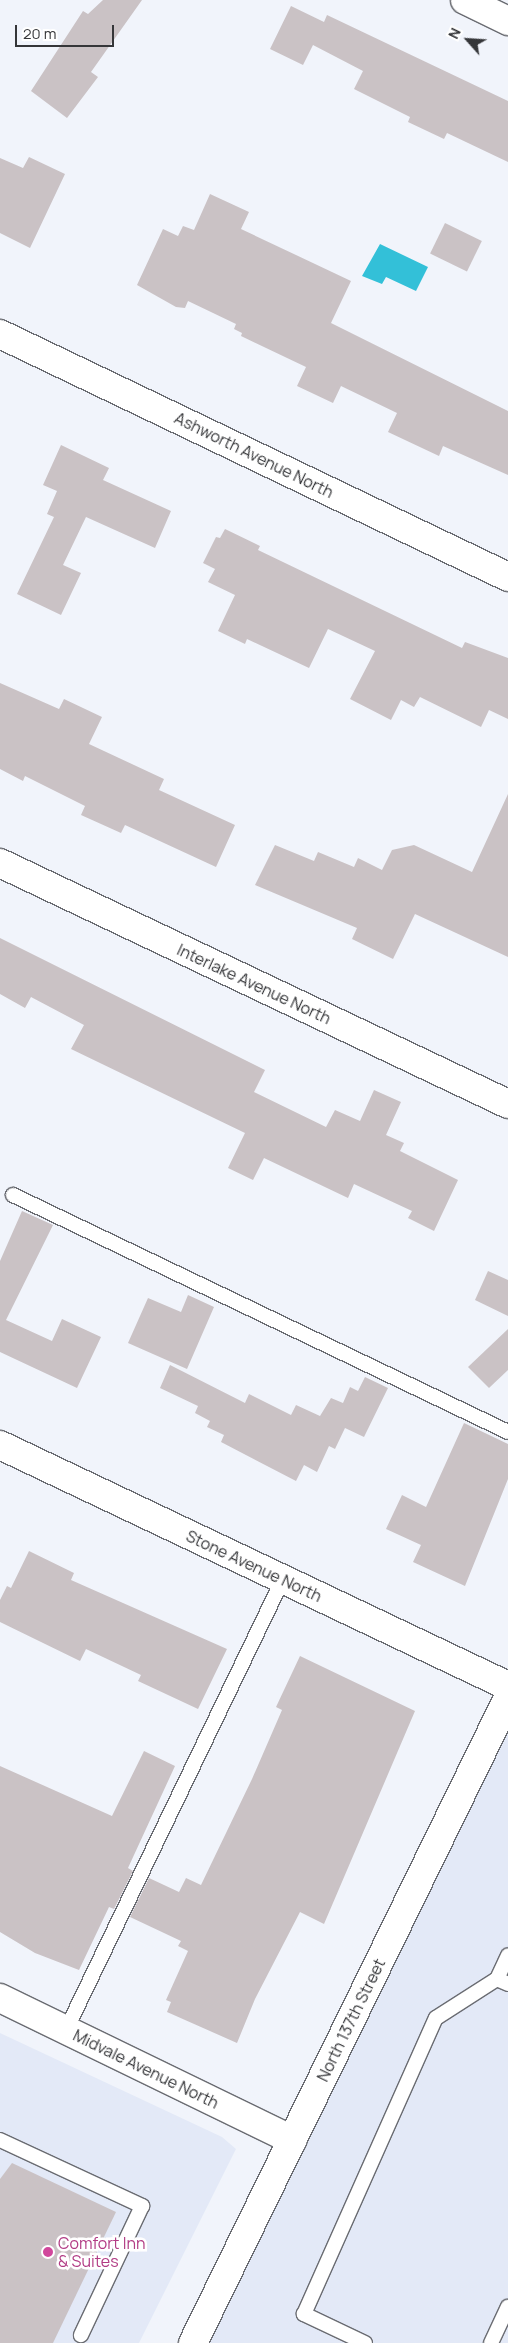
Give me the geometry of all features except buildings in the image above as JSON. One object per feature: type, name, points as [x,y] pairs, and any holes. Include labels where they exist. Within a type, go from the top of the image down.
[{"type":"street","points":[[465,0],[508,21]]},
{"type":"street","name":"Ashworth Avenue North","points":[[0,334],[508,577]]},
{"type":"street","name":"Interlake Avenue North","points":[[0,863],[508,1104]]},
{"type":"street","name":"Stone Avenue North","points":[[0,1445],[508,1686]]},
{"type":"street","name":"North 137th Street","points":[[193,2343],[508,1698]]},
{"type":"street","name":"Midvale Avenue North","points":[[0,1998],[292,2140]]},
{"type":"lane","points":[[13,1195],[508,1432]]},
{"type":"lane","points":[[66,2030],[283,1580]]},
{"type":"lane","points":[[365,2343],[304,2314],[436,2018],[502,1982],[508,1954]]},
{"type":"lane","points":[[0,2140],[142,2206],[81,2335]]},
{"type":"lane","points":[[491,2343],[508,2307]]},
{"type":"shaded area","points":[[508,1698],[508,2343],[203,2343]]},
{"type":"shaded area","points":[[0,2033],[222,2137],[236,2149],[139,2343],[0,2343]]},
{"type":"water","points":[[380,244],[428,267],[416,291],[386,277],[382,284],[362,276]]},
{"type":"place","name":"Comfort Inn & Suites","points":[[48,2252]]}]
